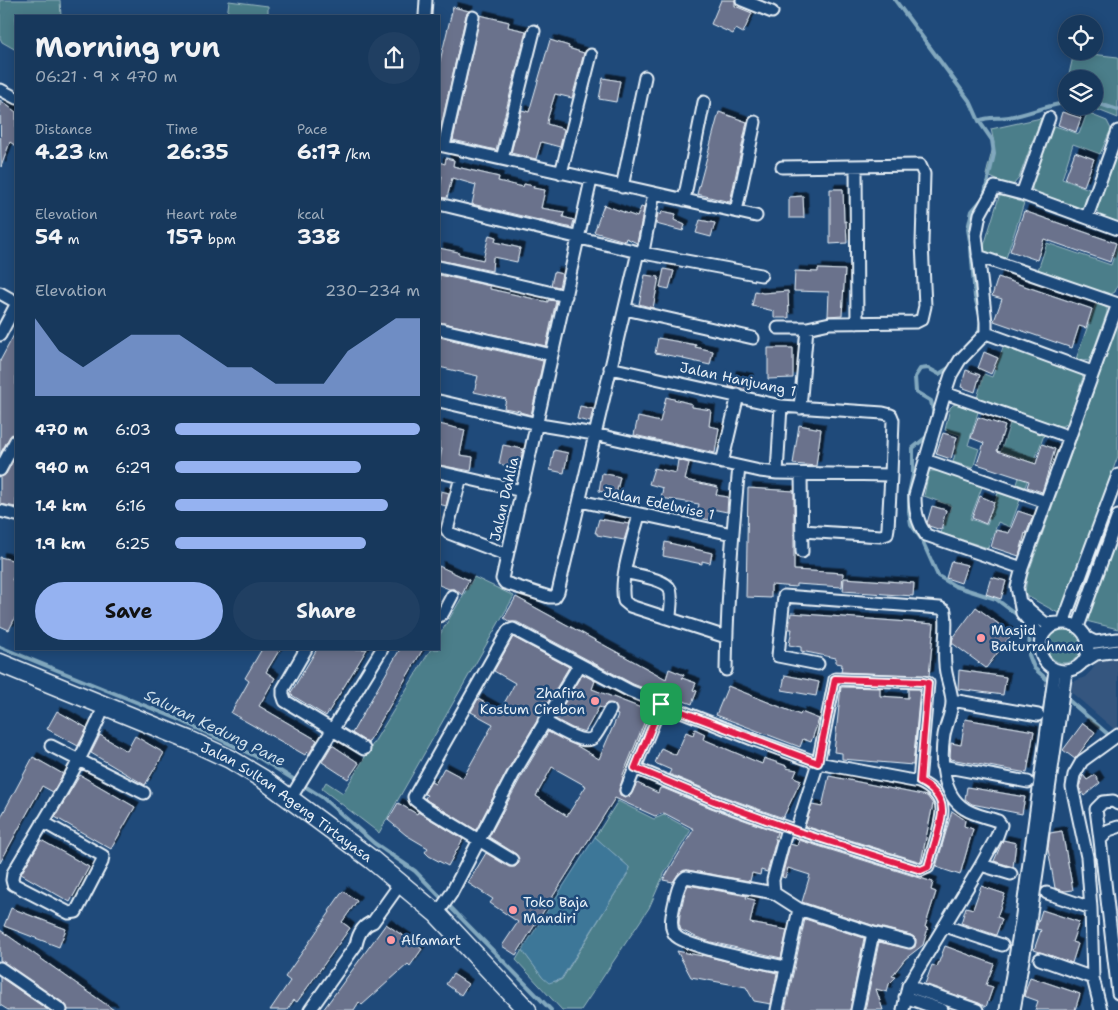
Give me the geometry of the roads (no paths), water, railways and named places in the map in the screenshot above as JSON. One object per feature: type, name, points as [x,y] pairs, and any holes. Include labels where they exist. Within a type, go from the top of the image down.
[{"type":"main road","name":"Jalan Sultan Ageng Tirtayasa","points":[[0,663],[191,741],[230,759],[293,795],[400,884],[439,910],[527,1010]]},
{"type":"street","points":[[425,15],[426,0]]},
{"type":"street","points":[[742,0],[772,12]]},
{"type":"street","points":[[473,17],[442,146],[756,216]]},
{"type":"street","points":[[502,159],[534,31]]},
{"type":"street","points":[[562,173],[591,55]]},
{"type":"street","points":[[622,187],[645,76]]},
{"type":"street","points":[[1,90],[15,97]]},
{"type":"street","points":[[684,200],[704,102]]},
{"type":"street","points":[[1022,194],[1049,118]]},
{"type":"street","points":[[736,211],[755,122]]},
{"type":"street","points":[[1087,218],[1118,131]]},
{"type":"street","points":[[778,328],[807,328],[830,323],[916,322],[922,319],[925,306],[922,243],[924,170],[920,165],[782,167]]},
{"type":"street","points":[[856,167],[857,323]]},
{"type":"street","name":"Jalan Dahlia","points":[[580,501],[558,592],[555,597],[549,597],[503,582],[507,555],[580,238],[591,180]]},
{"type":"street","points":[[1022,568],[926,535],[919,526],[915,511],[915,495],[951,375],[960,360],[986,333],[978,256],[977,224],[984,205],[995,187],[1022,194],[1118,229]]},
{"type":"street","points":[[580,501],[624,309],[654,194]]},
{"type":"street","points":[[440,204],[640,252],[761,274]]},
{"type":"street","points":[[978,256],[1118,304],[1022,568],[1017,587],[1022,613],[1040,634],[1042,658],[1060,677]]},
{"type":"street","points":[[440,267],[566,296]]},
{"type":"street","points":[[0,293],[15,302]]},
{"type":"street","points":[[0,335],[15,305]]},
{"type":"street","points":[[624,309],[754,338]]},
{"type":"street","points":[[800,408],[807,328]]},
{"type":"street","points":[[440,329],[552,355]]},
{"type":"street","points":[[986,333],[1092,372]]},
{"type":"street","name":"Jalan Hanjuang 1","points":[[610,368],[781,406],[891,415],[893,420],[890,475]]},
{"type":"street","points":[[945,393],[1070,436]]},
{"type":"street","points":[[722,464],[738,395]]},
{"type":"street","points":[[440,401],[739,467],[777,473],[890,475],[887,534],[881,536],[802,531]]},
{"type":"street","points":[[777,473],[781,406]]},
{"type":"street","points":[[0,470],[15,442]]},
{"type":"street","points":[[925,460],[1046,502]]},
{"type":"street","points":[[726,670],[732,534],[739,467]]},
{"type":"street","points":[[440,472],[522,491]]},
{"type":"street","points":[[801,474],[802,552]]},
{"type":"street","points":[[1040,641],[1050,627],[1061,623],[1118,475]]},
{"type":"street","points":[[461,477],[447,530],[449,533],[507,555]]},
{"type":"street","name":"Jalan Edelwise 1","points":[[580,501],[732,534]]},
{"type":"street","points":[[0,511],[15,514]]},
{"type":"street","points":[[639,514],[625,572],[622,592],[624,601],[630,606],[726,637]]},
{"type":"street","points":[[1078,627],[1118,516]]},
{"type":"street","points":[[625,572],[667,585],[670,590],[670,618]]},
{"type":"street","points":[[440,615],[452,596]]},
{"type":"street","points":[[818,664],[778,656],[784,596],[940,608],[945,611],[945,664],[947,683],[952,700],[944,735],[942,766],[953,795],[960,804],[965,809],[998,821],[1000,825],[997,836],[981,865],[906,992],[903,1010]]},
{"type":"street","points":[[1020,603],[1029,608],[1046,623],[1067,622],[1083,631],[1089,647],[1084,662]]},
{"type":"street","points":[[512,860],[424,807],[415,800],[414,794],[508,631],[512,629],[630,691],[818,763],[920,782],[930,786],[939,798],[942,811],[928,867],[925,870],[921,870],[792,829],[714,801],[635,768]]},
{"type":"street","points":[[1087,638],[1095,642],[1118,639]]},
{"type":"street","points":[[305,650],[283,689],[285,701],[364,749]]},
{"type":"street","points":[[293,795],[381,650]]},
{"type":"street","points":[[1060,677],[1077,668],[1096,654],[1118,651]]},
{"type":"street","points":[[439,910],[451,894],[513,775],[579,665]]},
{"type":"street","points":[[1006,1010],[1060,677]]},
{"type":"street","points":[[774,893],[773,880],[818,763],[835,679],[928,683],[920,782]]},
{"type":"street","points":[[1014,1010],[1030,921],[1057,697]]},
{"type":"street","points":[[952,700],[1038,714]]},
{"type":"street","points":[[626,790],[661,704]]},
{"type":"street","points":[[44,822],[103,856],[102,862],[76,912],[69,913],[13,884],[12,880],[14,873],[44,822],[80,761],[104,707]]},
{"type":"street","points":[[544,721],[580,740],[589,740],[594,737],[610,710]]},
{"type":"street","points":[[1101,1010],[1093,978],[1087,857],[1072,788],[1074,775],[1082,761],[1115,737]]},
{"type":"street","points":[[51,746],[144,794]]},
{"type":"street","points":[[942,766],[1028,782]]},
{"type":"street","points":[[1118,804],[1108,800],[1096,809],[1118,993]]},
{"type":"street","points":[[1100,840],[1109,830],[1118,827]]},
{"type":"street","points":[[981,865],[1011,874]]},
{"type":"street","points":[[786,967],[696,945],[679,939],[671,925],[675,898],[682,880],[686,877],[774,893],[799,908],[873,934],[908,942]]},
{"type":"street","points":[[310,1010],[356,945],[358,936],[367,923],[373,922],[400,884]]},
{"type":"street","points":[[1047,894],[1091,908]]},
{"type":"street","points":[[777,1010],[799,908]]},
{"type":"street","points":[[945,926],[1002,945]]},
{"type":"street","points":[[857,1010],[873,934]]},
{"type":"street","points":[[1040,959],[1093,978]]},
{"type":"street","points":[[0,968],[61,1010]]},
{"type":"street","points":[[906,992],[942,1010]]},
{"type":"street","points":[[906,992],[976,1010]]},
{"type":"waterway","points":[[895,0],[971,103],[979,121],[992,140],[994,154],[984,197],[972,211],[968,229],[975,297],[981,319],[979,334]]},
{"type":"waterway","points":[[979,121],[1016,116],[1058,105]]},
{"type":"waterway","points":[[1103,105],[1118,110]]},
{"type":"waterway","points":[[934,415],[931,401],[916,392],[915,377],[920,369],[928,368],[939,374],[952,366]]},
{"type":"waterway","points":[[930,434],[913,448],[913,475],[909,493],[911,524],[922,540],[938,576],[955,586],[996,599],[1020,617]]},
{"type":"waterway","points":[[1030,627],[1029,655],[1034,668],[1051,683]]},
{"type":"waterway","name":"Saluran Kedung Pane","points":[[0,647],[178,719],[261,759],[322,797],[374,843],[415,871],[551,1010]]},
{"type":"waterway","points":[[1065,697],[1118,743]]},
{"type":"place","name":"Masjid Baiturrahman","points":[[981,638]]},
{"type":"place","name":"Zhafira Kostum Cirebon","points":[[595,701]]},
{"type":"place","name":"Toko Baja Mandiri","points":[[513,910]]},
{"type":"place","name":"Alfamart","points":[[391,940]]}]
